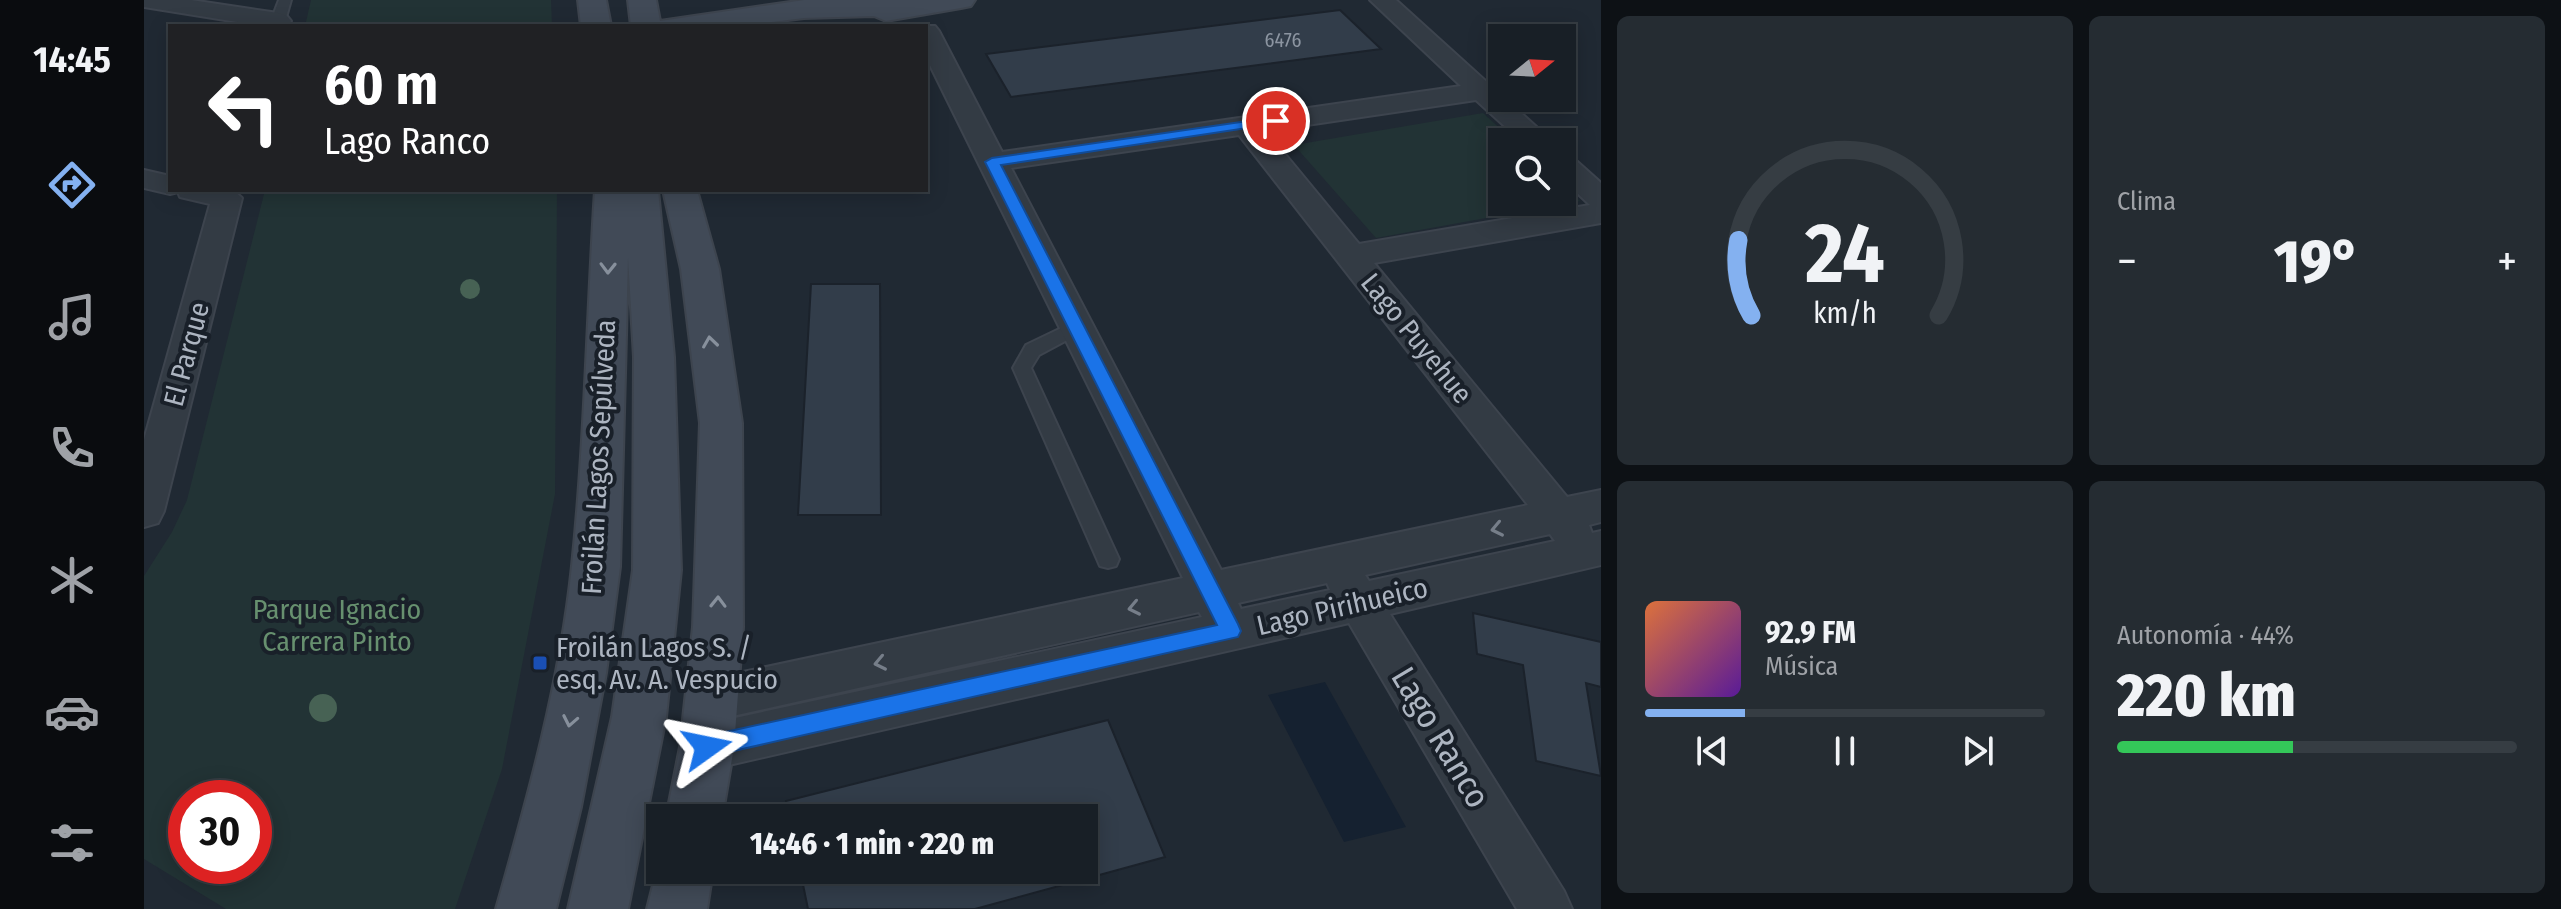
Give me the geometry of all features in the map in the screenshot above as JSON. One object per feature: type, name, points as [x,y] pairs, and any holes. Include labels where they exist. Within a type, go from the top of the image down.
[{"type":"street","points":[[144,0],[282,10]]},
{"type":"street","points":[[592,0],[596,24]]},
{"type":"street","points":[[642,0],[646,24]]},
{"type":"street","points":[[851,24],[921,21],[961,0]]},
{"type":"street","points":[[1382,0],[1523,128]]},
{"type":"street","points":[[687,24],[804,9],[921,21]]},
{"type":"street","points":[[928,35],[1230,631]]},
{"type":"street","points":[[992,162],[1482,91]]},
{"type":"street","name":"Lago Puyehue","points":[[1246,125],[1559,516],[1594,550]]},
{"type":"street","points":[[1576,176],[1601,199]]},
{"type":"street","points":[[144,179],[168,185]]},
{"type":"street","name":"El Parque","points":[[144,511],[154,432],[227,198],[200,192]]},
{"type":"street","name":"Froilán Lagos Sepúlveda","points":[[526,909],[553,807],[580,673],[596,567],[612,192]]},
{"type":"street","name":"Froilán Lagos Sepúlveda","points":[[598,909],[639,717],[657,570],[654,357],[641,192]]},
{"type":"street","points":[[681,192],[700,269],[721,423],[718,627],[707,747],[697,804]]},
{"type":"street","points":[[1351,256],[1601,213]]},
{"type":"street","name":"Lago Pirihueico","points":[[710,700],[1601,506]]},
{"type":"street","name":"Lago Pirihueico","points":[[707,747],[1594,550]]},
{"type":"street","name":"Lago Ranco","points":[[1336,564],[1546,909]]},
{"type":"street","points":[[677,909],[681,884]]},
{"type":"lane","points":[[1076,327],[1032,350],[1022,368],[1108,559]]},
{"type":"green space","points":[[311,0],[551,0],[552,24],[305,24]]},
{"type":"green space","points":[[1483,113],[1500,128],[1488,128],[1488,216],[1497,216],[1376,238],[1294,145]]},
{"type":"green space","name":"Parque Ignacio Carrera Pinto","points":[[264,192],[557,192],[555,494],[502,769],[455,909],[226,909],[185,884],[272,884],[272,780],[168,780],[168,874],[144,859],[144,576],[172,532],[187,500]]},
{"type":"water","points":[[1325,682],[1406,827],[1344,842],[1268,695]]},
{"type":"building","points":[[1340,10],[1381,49],[1011,97],[986,54]]},
{"type":"building","points":[[811,284],[880,284],[881,515],[798,515]]},
{"type":"building","points":[[1473,613],[1601,642],[1601,687],[1586,683],[1601,776],[1536,761],[1523,665],[1477,654]]},
{"type":"building","points":[[1108,720],[1165,857],[1098,875],[1098,804],[787,804],[786,801]]},
{"type":"building","points":[[803,884],[1066,884],[975,909],[808,909]]},
{"type":"place","name":"Froilán Lagos S. / esq. Av. A. Vespucio","points":[[540,663]]},
{"type":"route","points":[[707,747],[1230,631],[992,162],[1276,121]]}]
